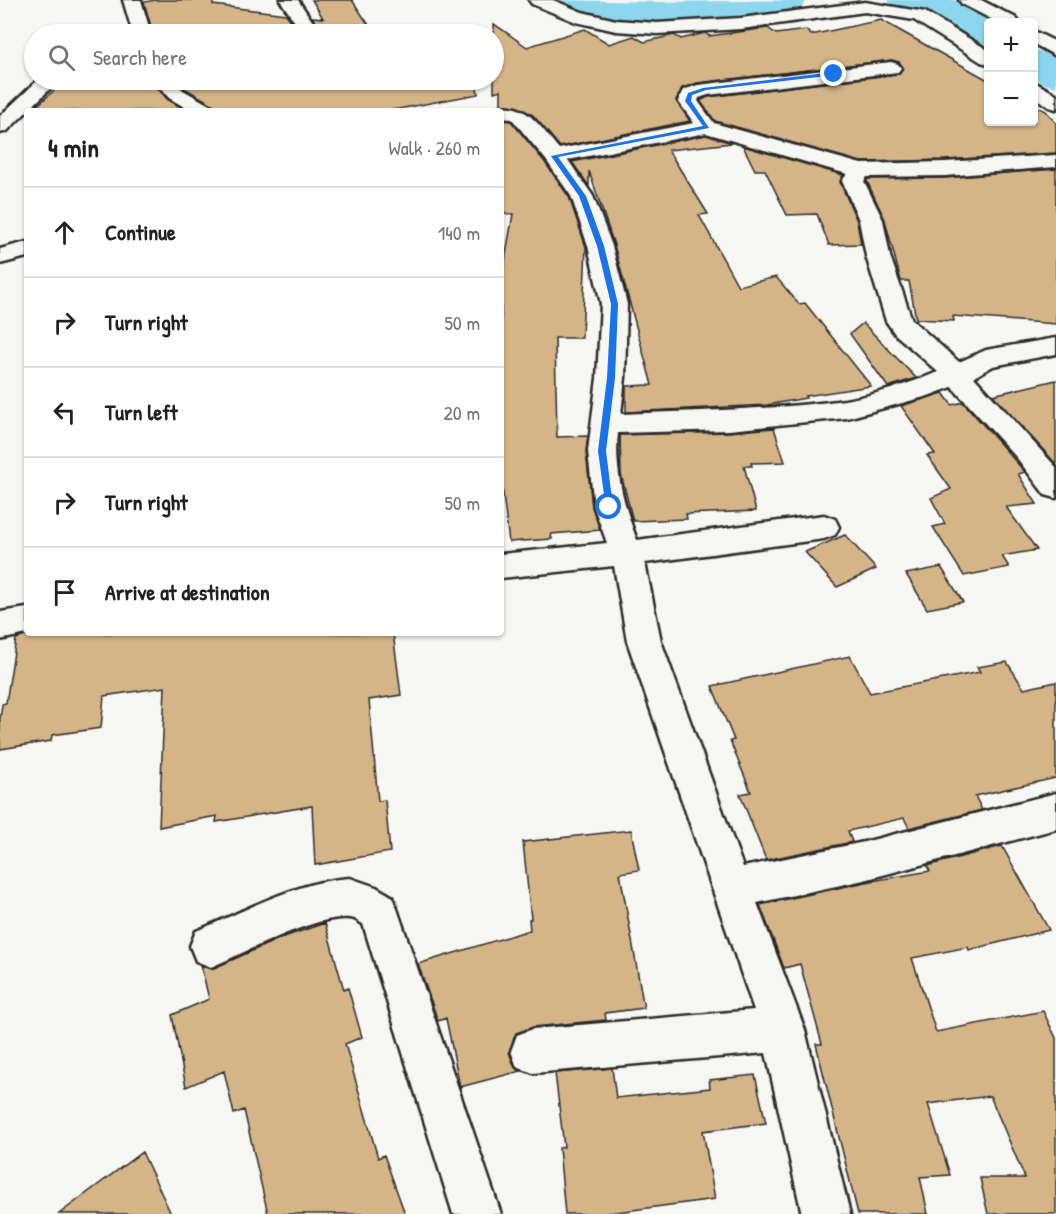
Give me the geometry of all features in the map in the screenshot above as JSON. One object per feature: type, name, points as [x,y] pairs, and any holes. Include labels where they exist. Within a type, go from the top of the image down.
[{"type":"street","points":[[132,0],[139,24]]},
{"type":"street","points":[[289,0],[305,24]]},
{"type":"street","points":[[538,0],[560,10],[607,23],[672,29],[865,7],[893,10],[919,16],[984,56]]},
{"type":"street","points":[[968,0],[1002,18]]},
{"type":"street","points":[[1038,39],[1056,50]]},
{"type":"street","points":[[707,127],[688,101],[690,94],[705,89],[891,68]]},
{"type":"street","points":[[0,127],[39,90]]},
{"type":"street","points":[[172,90],[201,108]]},
{"type":"street","points":[[1038,91],[1056,103]]},
{"type":"street","points":[[504,112],[510,111],[519,116],[554,156],[582,196],[600,246],[614,304],[611,378],[602,451],[609,507],[627,553],[644,641],[783,1030],[826,1214]]},
{"type":"street","points":[[554,156],[707,127],[860,171],[945,169],[1056,161]]},
{"type":"street","points":[[860,171],[853,181],[870,220],[878,256],[899,321],[957,375],[1028,451],[1056,487]]},
{"type":"street","points":[[0,257],[24,250]]},
{"type":"street","points":[[606,424],[729,420],[847,409],[918,390],[957,375],[986,359],[1056,346]]},
{"type":"street","points":[[504,566],[627,553],[824,527]]},
{"type":"street","points":[[0,626],[24,622]]},
{"type":"street","points":[[731,889],[864,861],[1056,811]]},
{"type":"street","points":[[211,946],[316,904],[350,897],[365,902],[379,912],[477,1214]]},
{"type":"street","points":[[533,1051],[783,1030]]},
{"type":"building","points":[[213,0],[213,5],[286,14],[294,24],[150,24],[144,2]]},
{"type":"building","points":[[312,0],[352,0],[368,24],[317,24],[312,17],[323,18]]},
{"type":"building","points":[[881,20],[984,78],[984,126],[1038,126],[1038,107],[1046,111],[1056,123],[1056,153],[945,160],[861,162],[715,121],[700,101],[708,97],[898,74],[903,67],[899,62],[892,60],[697,83],[682,88],[676,100],[690,121],[560,147],[533,115],[516,106],[501,105],[501,90],[504,90],[504,31],[527,47],[585,29],[609,44],[634,36],[644,42],[674,35],[681,39],[705,33],[709,36],[768,28],[776,34],[806,30],[811,35]]},
{"type":"building","points":[[55,90],[159,90],[167,99],[182,108],[34,108]]},
{"type":"building","points":[[188,90],[477,90],[478,94],[404,108],[216,108]]},
{"type":"building","points":[[504,120],[511,121],[544,161],[569,197],[586,247],[582,338],[555,338],[557,437],[588,436],[586,451],[592,507],[600,530],[551,534],[552,539],[509,542],[504,503],[504,265],[513,214],[504,214]]},
{"type":"building","points":[[706,135],[732,143],[668,150],[708,214],[699,215],[738,286],[776,277],[799,304],[805,303],[871,386],[805,396],[806,398],[767,405],[626,412],[626,386],[652,385],[614,245],[589,171],[589,186],[572,162]]},
{"type":"building","points":[[743,146],[843,175],[840,182],[857,221],[861,244],[829,245],[817,214],[787,215],[765,170],[755,170]]},
{"type":"building","points":[[1056,169],[1056,324],[953,316],[954,321],[916,319],[909,281],[901,281],[885,220],[868,179],[945,178]]},
{"type":"building","points":[[863,323],[916,378],[888,387],[850,334]]},
{"type":"building","points":[[1056,380],[1056,464],[993,395]]},
{"type":"building","points":[[943,393],[952,405],[963,402],[1025,472],[1018,474],[1037,504],[1006,507],[1037,550],[1002,556],[1009,567],[964,576],[933,527],[945,524],[931,498],[951,489],[927,455],[935,454],[901,406]]},
{"type":"building","points":[[774,428],[785,462],[751,463],[752,466],[744,466],[756,511],[686,514],[687,519],[633,521],[621,474],[620,435],[729,432]]},
{"type":"building","points":[[845,535],[876,569],[837,587],[805,552]]},
{"type":"building","points":[[941,567],[963,602],[927,609],[906,574]]},
{"type":"building","points":[[24,636],[393,636],[401,695],[369,700],[378,801],[385,800],[390,852],[315,865],[312,806],[216,822],[217,816],[159,827],[165,687],[104,696],[101,728],[52,735],[51,741],[0,749],[2,704],[6,703],[16,639]]},
{"type":"building","points":[[850,656],[870,693],[980,672],[977,667],[1007,662],[1024,689],[1056,682],[1056,778],[975,796],[982,810],[909,828],[904,818],[848,831],[852,842],[766,860],[740,794],[751,792],[730,741],[734,740],[712,686]]},
{"type":"building","points":[[631,830],[639,870],[620,873],[644,1008],[605,1013],[606,1020],[533,1027],[516,1033],[509,1052],[515,1068],[521,1071],[460,1087],[446,1018],[438,1021],[418,964],[530,930],[529,919],[531,919],[523,842]]},
{"type":"building","points":[[1002,846],[1049,930],[969,950],[968,947],[912,958],[936,1032],[1043,1011],[1056,1038],[1056,1214],[988,1214],[980,1178],[1025,1178],[990,1096],[928,1104],[950,1175],[920,1177],[928,1214],[858,1214],[816,1044],[822,1044],[800,964],[784,968],[760,905],[930,871],[927,866]]},
{"type":"building","points":[[325,923],[344,990],[348,988],[362,1037],[345,1044],[378,1158],[384,1155],[405,1214],[268,1214],[244,1110],[234,1114],[224,1071],[186,1087],[172,1015],[209,999],[201,966],[212,969],[281,938]]},
{"type":"building","points":[[612,1068],[616,1098],[710,1088],[709,1080],[755,1075],[766,1123],[703,1131],[715,1199],[602,1214],[565,1214],[559,1148],[564,1147],[555,1073]]},
{"type":"building","points":[[142,1152],[171,1214],[59,1214]]},
{"type":"waterway","points":[[577,0],[604,7],[657,13],[709,10],[790,0]]},
{"type":"waterway","points":[[905,0],[948,9],[984,32]]},
{"type":"waterway","points":[[1038,64],[1056,75]]},
{"type":"route","points":[[609,507],[602,451],[611,378],[614,304],[600,246],[582,196],[554,156],[707,127],[688,101],[690,94],[705,89],[834,74]]}]
